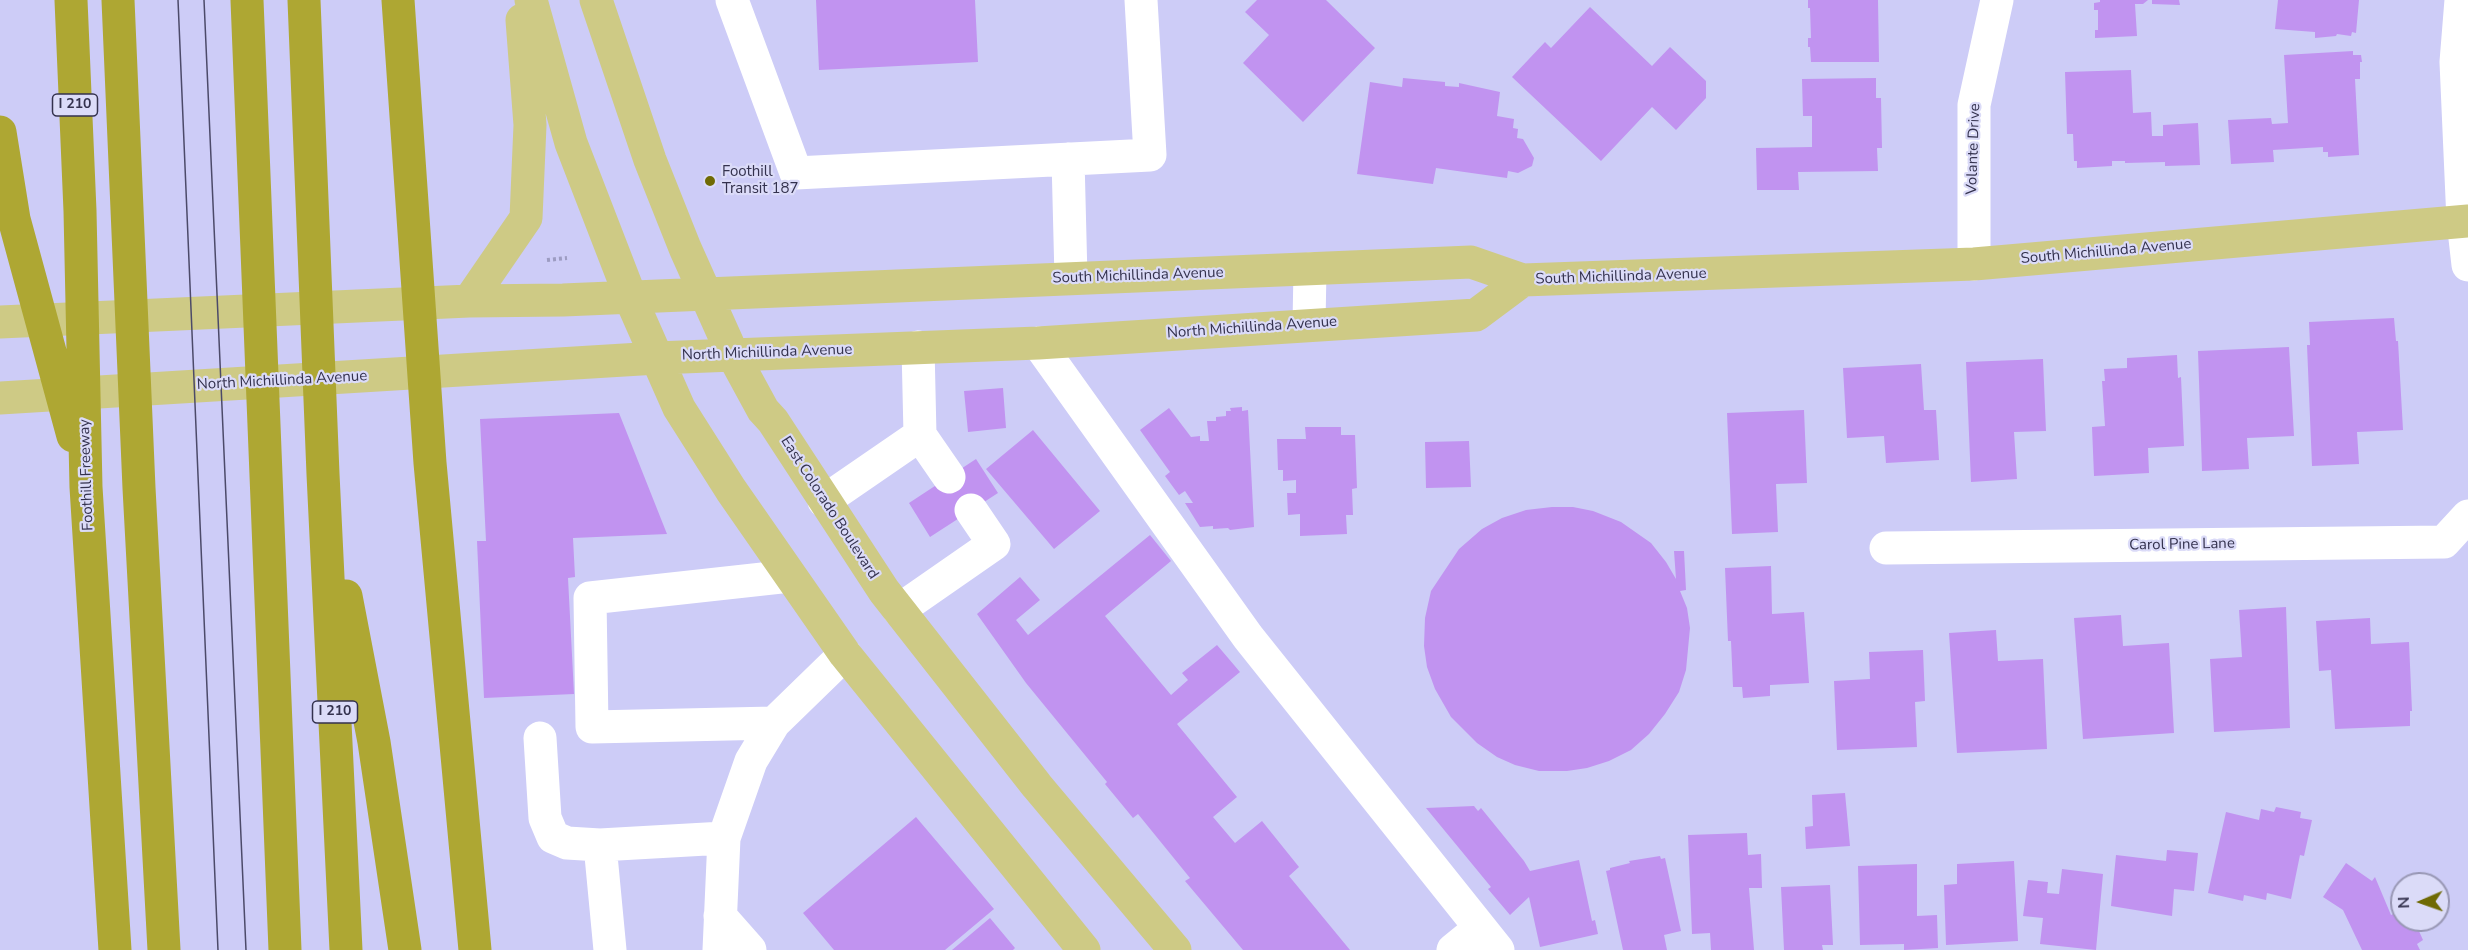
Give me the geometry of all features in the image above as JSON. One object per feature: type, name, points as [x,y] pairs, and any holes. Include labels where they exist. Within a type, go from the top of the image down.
[{"type":"highway","name":"Foothill Freeway","points":[[71,0],[80,211],[86,487],[114,950]]},
{"type":"highway","points":[[118,0],[139,488],[164,950]]},
{"type":"highway","points":[[247,0],[285,950]]},
{"type":"highway","name":"I 210","points":[[304,0],[323,474],[346,950]]},
{"type":"highway","points":[[398,0],[430,463],[475,950]]},
{"type":"highway","points":[[0,132],[14,219],[86,487]]},
{"type":"highway","points":[[323,474],[374,742],[405,950]]},
{"type":"main road","points":[[469,301],[526,218],[530,125],[520,0]]},
{"type":"main road","points":[[531,0],[572,143],[630,296],[678,408],[845,654],[1080,949]]},
{"type":"main road","name":"East Colorado Boulevard","points":[[596,0],[650,160],[703,293],[763,410],[773,421],[824,501],[899,610],[1037,786],[1175,950]]},
{"type":"main road","name":"South Michillinda Avenue","points":[[703,293],[1472,262],[1523,280],[1974,264],[2465,221]]},
{"type":"main road","name":"North Michillinda Avenue","points":[[0,398],[732,353],[1038,343],[1476,315],[1523,280]]},
{"type":"main road","points":[[0,322],[703,293]]},
{"type":"street","points":[[732,0],[796,173],[1150,155],[1141,0]]},
{"type":"street","name":"Volante Drive","points":[[1974,264],[1974,105],[1997,0]]},
{"type":"street","points":[[2461,0],[2456,62],[2468,265]]},
{"type":"street","points":[[1068,159],[1071,278]]},
{"type":"street","points":[[1309,324],[1310,269]]},
{"type":"street","points":[[1038,343],[1248,637],[1489,939],[1453,950]]},
{"type":"street","points":[[918,347],[920,435],[949,477]]},
{"type":"street","points":[[824,501],[920,435]]},
{"type":"street","points":[[899,610],[994,544],[971,510]]},
{"type":"street","name":"Carol Pine Lane","points":[[1886,548],[2444,542],[2468,516]]},
{"type":"street","points":[[774,723],[592,726],[590,598],[790,576]]},
{"type":"street","points":[[719,950],[724,838],[751,761],[774,723],[845,654]]},
{"type":"street","points":[[540,738],[545,818],[553,837],[567,843],[600,845],[724,838]]},
{"type":"street","points":[[600,845],[610,950]]},
{"type":"street","points":[[720,916],[750,950]]},
{"type":"path","points":[[547,260],[567,258]]},
{"type":"building","points":[[816,0],[975,0],[978,62],[819,70]]},
{"type":"building","points":[[1257,0],[1326,0],[1375,48],[1303,122],[1243,63],[1269,35],[1245,12]]},
{"type":"building","points":[[1808,0],[1878,0],[1879,62],[1811,62],[1810,47],[1808,47],[1808,38],[1811,38]]},
{"type":"building","points":[[2100,0],[2148,0],[2143,4],[2135,4],[2137,36],[2095,38],[2095,30],[2098,30],[2098,10],[2094,10],[2094,3]]},
{"type":"building","points":[[2152,0],[2179,0],[2180,5],[2152,4]]},
{"type":"building","points":[[2278,0],[2359,0],[2356,33],[2352,32],[2351,36],[2337,34],[2315,38],[2315,32],[2275,29]]},
{"type":"building","points":[[1590,7],[1652,66],[1670,47],[1706,81],[1706,98],[1676,130],[1652,107],[1601,161],[1512,77],[1545,42],[1551,48]]},
{"type":"building","points":[[2353,51],[2353,55],[2361,55],[2362,62],[2360,62],[2360,79],[2355,79],[2359,155],[2328,157],[2328,152],[2323,152],[2323,147],[2273,150],[2274,162],[2231,164],[2228,120],[2271,118],[2272,124],[2288,123],[2284,55]]},
{"type":"building","points":[[2131,70],[2133,113],[2151,112],[2152,136],[2163,136],[2163,125],[2198,123],[2200,165],[2165,166],[2165,162],[2112,161],[2112,166],[2077,168],[2077,161],[2074,161],[2073,134],[2067,134],[2065,72]]},
{"type":"building","points":[[1403,78],[1445,82],[1445,86],[1459,87],[1459,83],[1500,92],[1497,116],[1514,119],[1513,128],[1518,129],[1517,138],[1523,139],[1534,158],[1532,166],[1518,173],[1508,171],[1507,178],[1436,168],[1433,184],[1357,174],[1370,82],[1402,87]]},
{"type":"building","points":[[1876,78],[1876,98],[1881,98],[1882,148],[1877,148],[1878,171],[1798,172],[1799,190],[1757,190],[1756,148],[1812,147],[1812,116],[1803,116],[1802,79]]},
{"type":"building","points":[[2394,318],[2396,341],[2398,341],[2403,430],[2357,432],[2359,464],[2312,466],[2307,345],[2310,345],[2309,322]]},
{"type":"building","points":[[2289,347],[2294,436],[2247,438],[2249,469],[2202,471],[2198,351]]},
{"type":"building","points":[[2177,355],[2178,378],[2181,377],[2184,446],[2148,448],[2149,473],[2094,476],[2092,427],[2105,426],[2102,381],[2105,381],[2104,369],[2127,368],[2127,358]]},
{"type":"building","points":[[2043,359],[2046,431],[2014,432],[2017,479],[1971,482],[1966,362]]},
{"type":"building","points":[[1921,364],[1924,410],[1936,410],[1939,460],[1886,463],[1884,436],[1847,438],[1843,368]]},
{"type":"building","points":[[1003,388],[1006,428],[968,432],[964,391]]},
{"type":"building","points":[[1242,407],[1242,411],[1248,410],[1254,527],[1230,530],[1228,528],[1213,529],[1213,526],[1200,527],[1185,503],[1193,503],[1185,491],[1179,495],[1165,476],[1170,472],[1140,430],[1169,408],[1191,437],[1200,436],[1200,441],[1209,441],[1207,421],[1216,421],[1216,417],[1226,416],[1226,411],[1231,411],[1230,408]]},
{"type":"building","points":[[1804,410],[1807,483],[1776,484],[1778,532],[1732,534],[1727,413]]},
{"type":"building","points":[[619,413],[667,534],[573,538],[575,577],[568,578],[574,694],[484,698],[477,541],[486,541],[480,419]]},
{"type":"building","points":[[1305,427],[1341,427],[1341,435],[1355,435],[1357,488],[1352,489],[1353,515],[1346,515],[1347,534],[1300,536],[1300,514],[1288,515],[1287,493],[1296,493],[1296,480],[1283,481],[1283,470],[1278,470],[1277,439],[1306,439]]},
{"type":"building","points":[[1033,430],[1100,511],[1054,549],[986,469]]},
{"type":"building","points":[[1469,441],[1471,487],[1426,488],[1425,442]]},
{"type":"building","points":[[976,459],[998,493],[930,537],[909,503]]},
{"type":"building","points":[[1573,507],[1593,511],[1621,522],[1651,543],[1676,579],[1674,551],[1684,551],[1686,590],[1680,591],[1687,608],[1690,628],[1686,670],[1679,692],[1649,734],[1631,750],[1609,761],[1567,771],[1539,771],[1515,765],[1497,757],[1477,743],[1451,717],[1435,689],[1427,667],[1424,646],[1425,618],[1431,591],[1459,549],[1482,529],[1502,518],[1526,510]]},
{"type":"building","points":[[1150,535],[1171,561],[1105,616],[1171,695],[1188,680],[1182,673],[1217,645],[1240,672],[1177,724],[1237,797],[1213,817],[1235,843],[1262,821],[1299,867],[1289,876],[1350,950],[1243,950],[1185,881],[1190,878],[1138,814],[1133,818],[1105,784],[1107,782],[1026,683],[977,614],[1020,577],[1040,600],[1016,620],[1028,635]]},
{"type":"building","points":[[1771,566],[1772,614],[1804,612],[1809,683],[1770,685],[1770,696],[1743,698],[1742,687],[1733,687],[1731,641],[1728,641],[1725,568]]},
{"type":"building","points":[[2286,607],[2290,728],[2214,732],[2210,659],[2242,657],[2239,610]]},
{"type":"building","points":[[2121,615],[2123,646],[2169,643],[2174,733],[2083,739],[2074,618]]},
{"type":"building","points":[[2370,618],[2371,644],[2409,642],[2412,711],[2410,711],[2410,726],[2335,729],[2331,670],[2319,671],[2316,621]]},
{"type":"building","points":[[1996,630],[1998,661],[2043,659],[2047,749],[1957,753],[1949,633]]},
{"type":"building","points":[[1923,650],[1925,701],[1915,702],[1917,747],[1837,750],[1834,681],[1870,679],[1869,652]]},
{"type":"building","points":[[1845,793],[1850,846],[1806,849],[1805,827],[1813,826],[1812,795]]},
{"type":"building","points":[[1474,806],[1478,811],[1481,808],[1530,871],[1579,860],[1592,921],[1595,920],[1598,934],[1540,947],[1529,897],[1510,915],[1488,889],[1491,887],[1426,808]]},
{"type":"building","points":[[2276,807],[2301,812],[2300,818],[2312,820],[2304,856],[2300,855],[2291,899],[2267,893],[2266,900],[2244,895],[2243,901],[2208,893],[2226,812],[2259,820],[2261,809],[2274,812]]},
{"type":"building","points":[[916,817],[994,909],[945,950],[834,950],[803,913]]},
{"type":"building","points":[[1747,833],[1748,855],[1761,854],[1762,888],[1749,888],[1754,950],[1711,950],[1710,933],[1692,934],[1688,835]]},
{"type":"building","points":[[2167,850],[2198,853],[2194,891],[2174,889],[2172,916],[2111,906],[2116,855],[2166,861]]},
{"type":"building","points":[[1660,856],[1661,859],[1665,858],[1681,931],[1664,935],[1667,950],[1623,950],[1606,871],[1630,863],[1629,861]]},
{"type":"building","points":[[2014,861],[2018,941],[1946,945],[1944,885],[1957,884],[1957,864]]},
{"type":"building","points":[[2346,863],[2372,881],[2375,877],[2390,913],[2390,932],[2419,932],[2423,940],[2417,944],[2420,950],[2362,950],[2343,910],[2323,897]]},
{"type":"building","points":[[1917,864],[1917,916],[1937,915],[1938,948],[1904,950],[1904,944],[1860,945],[1858,866]]},
{"type":"building","points":[[2062,869],[2103,874],[2096,950],[2040,944],[2043,918],[2023,916],[2028,880],[2048,882],[2047,893],[2059,894]]},
{"type":"building","points":[[1830,885],[1833,945],[1822,945],[1823,950],[1784,950],[1781,887]]},
{"type":"building","points":[[990,918],[1015,948],[1013,950],[952,950]]},
{"type":"tram line","points":[[178,0],[218,950]]},
{"type":"tram line","points":[[204,0],[246,950]]},
{"type":"place","name":"Foothill Transit 187","points":[[710,181]]}]
